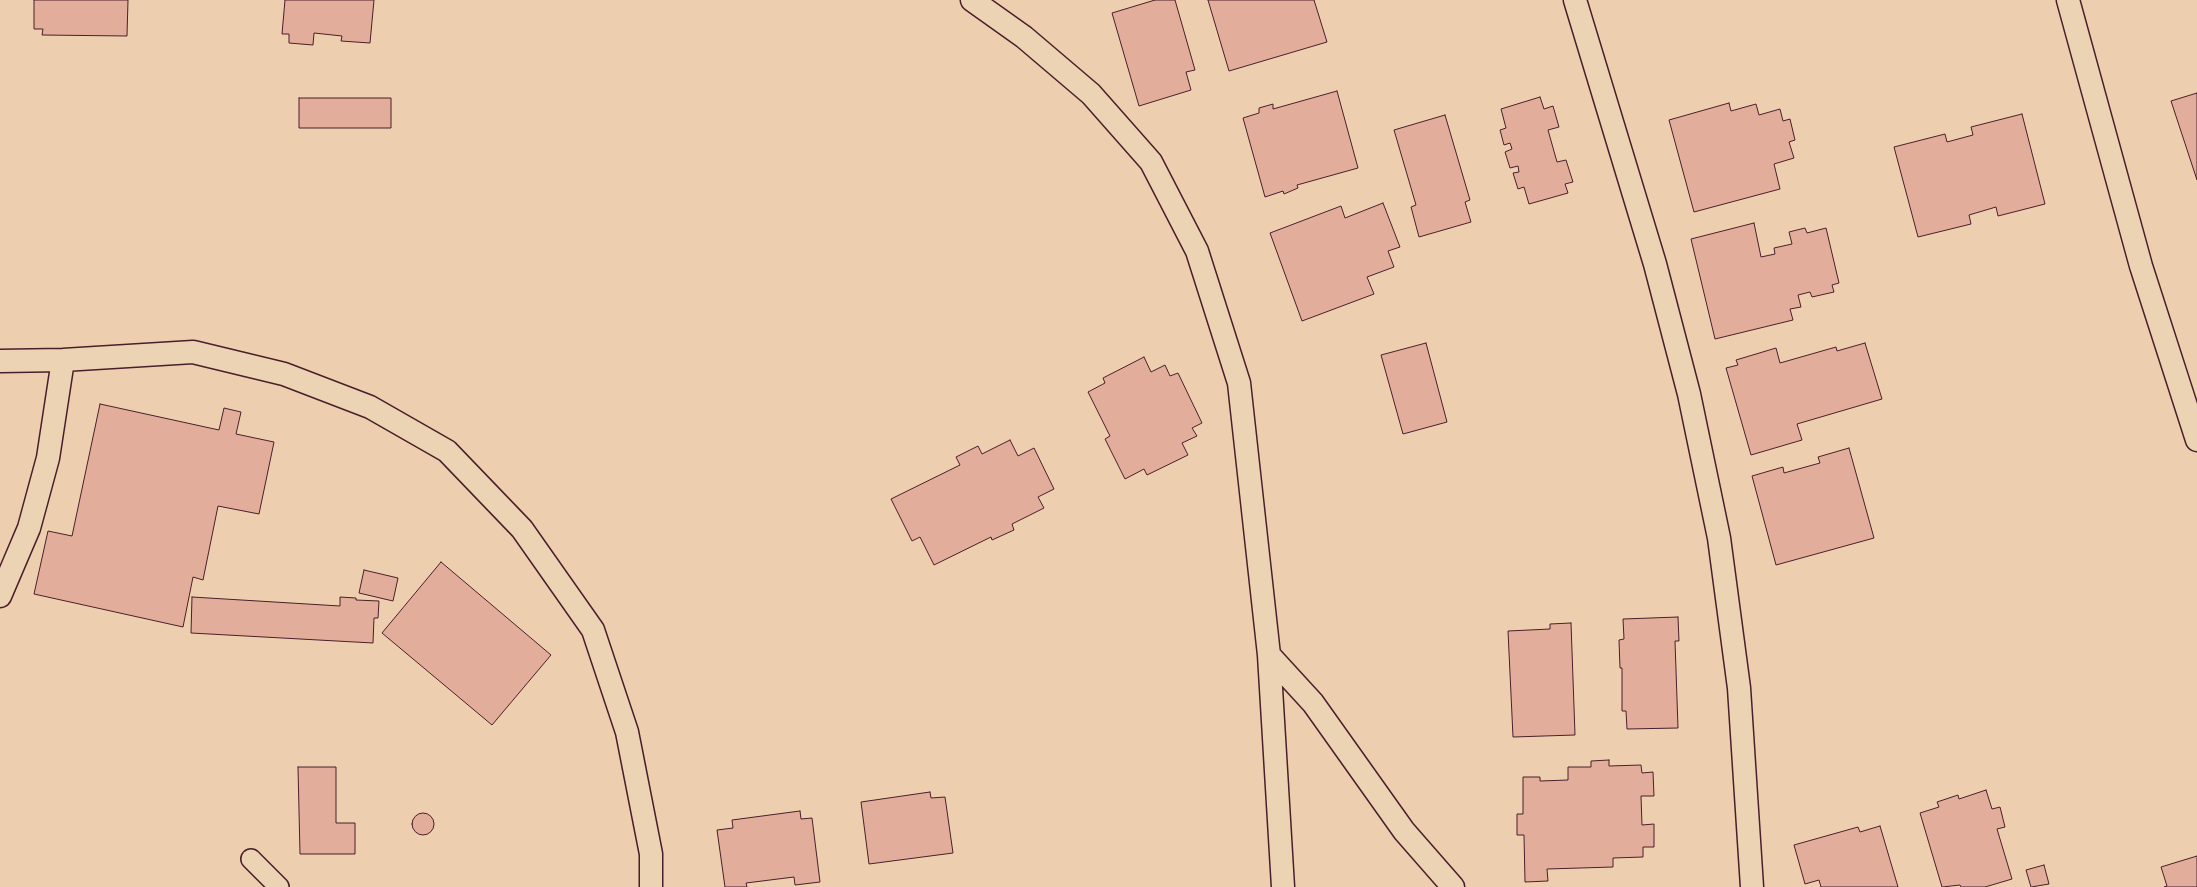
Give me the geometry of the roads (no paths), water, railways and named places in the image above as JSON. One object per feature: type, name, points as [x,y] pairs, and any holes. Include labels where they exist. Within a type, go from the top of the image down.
[{"type":"street","points":[[972,0],[1024,37],[1096,100],[1150,162],[1197,251],[1239,383],[1269,655],[1283,887]]},
{"type":"street","points":[[1575,0],[1655,264],[1690,394],[1717,530],[1740,688],[1752,887]]},
{"type":"street","points":[[2068,0],[2141,266],[2197,440]]},
{"type":"street","points":[[0,361],[63,360],[193,352],[284,374],[306,382],[370,407],[447,451],[522,530],[593,630],[627,732],[651,854],[651,887]]},
{"type":"street","points":[[0,596],[29,528],[48,458],[63,360]]},
{"type":"street","points":[[1269,655],[1313,703],[1404,831],[1453,887]]},
{"type":"lane","points":[[251,859],[279,887]]}]
